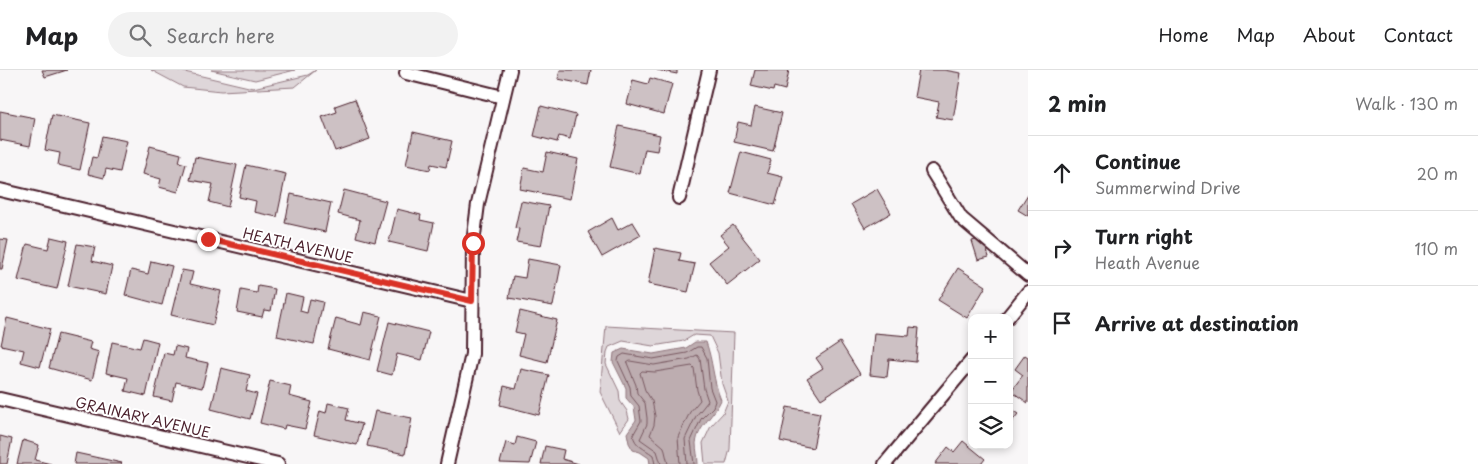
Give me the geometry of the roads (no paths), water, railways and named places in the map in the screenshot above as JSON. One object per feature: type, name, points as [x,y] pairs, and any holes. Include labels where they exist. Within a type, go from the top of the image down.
[{"type":"street","points":[[447,464],[472,354],[473,243],[478,204],[510,70]]},
{"type":"street","points":[[679,198],[709,70]]},
{"type":"street","points":[[406,73],[503,97]]},
{"type":"street","points":[[932,171],[961,218],[1028,275]]},
{"type":"street","name":"HEATH AVENUE","points":[[0,190],[472,301]]},
{"type":"street","points":[[1010,314],[1028,292]]},
{"type":"street","points":[[886,464],[968,365]]},
{"type":"street","name":"GRAINARY AVENUE","points":[[0,399],[278,464]]},
{"type":"water","points":[[695,342],[706,342],[721,400],[697,437],[698,464],[650,464],[649,458],[633,450],[629,443],[627,433],[636,420],[634,407],[626,398],[626,388],[613,362],[614,353],[623,349],[653,354],[686,348]]}]
